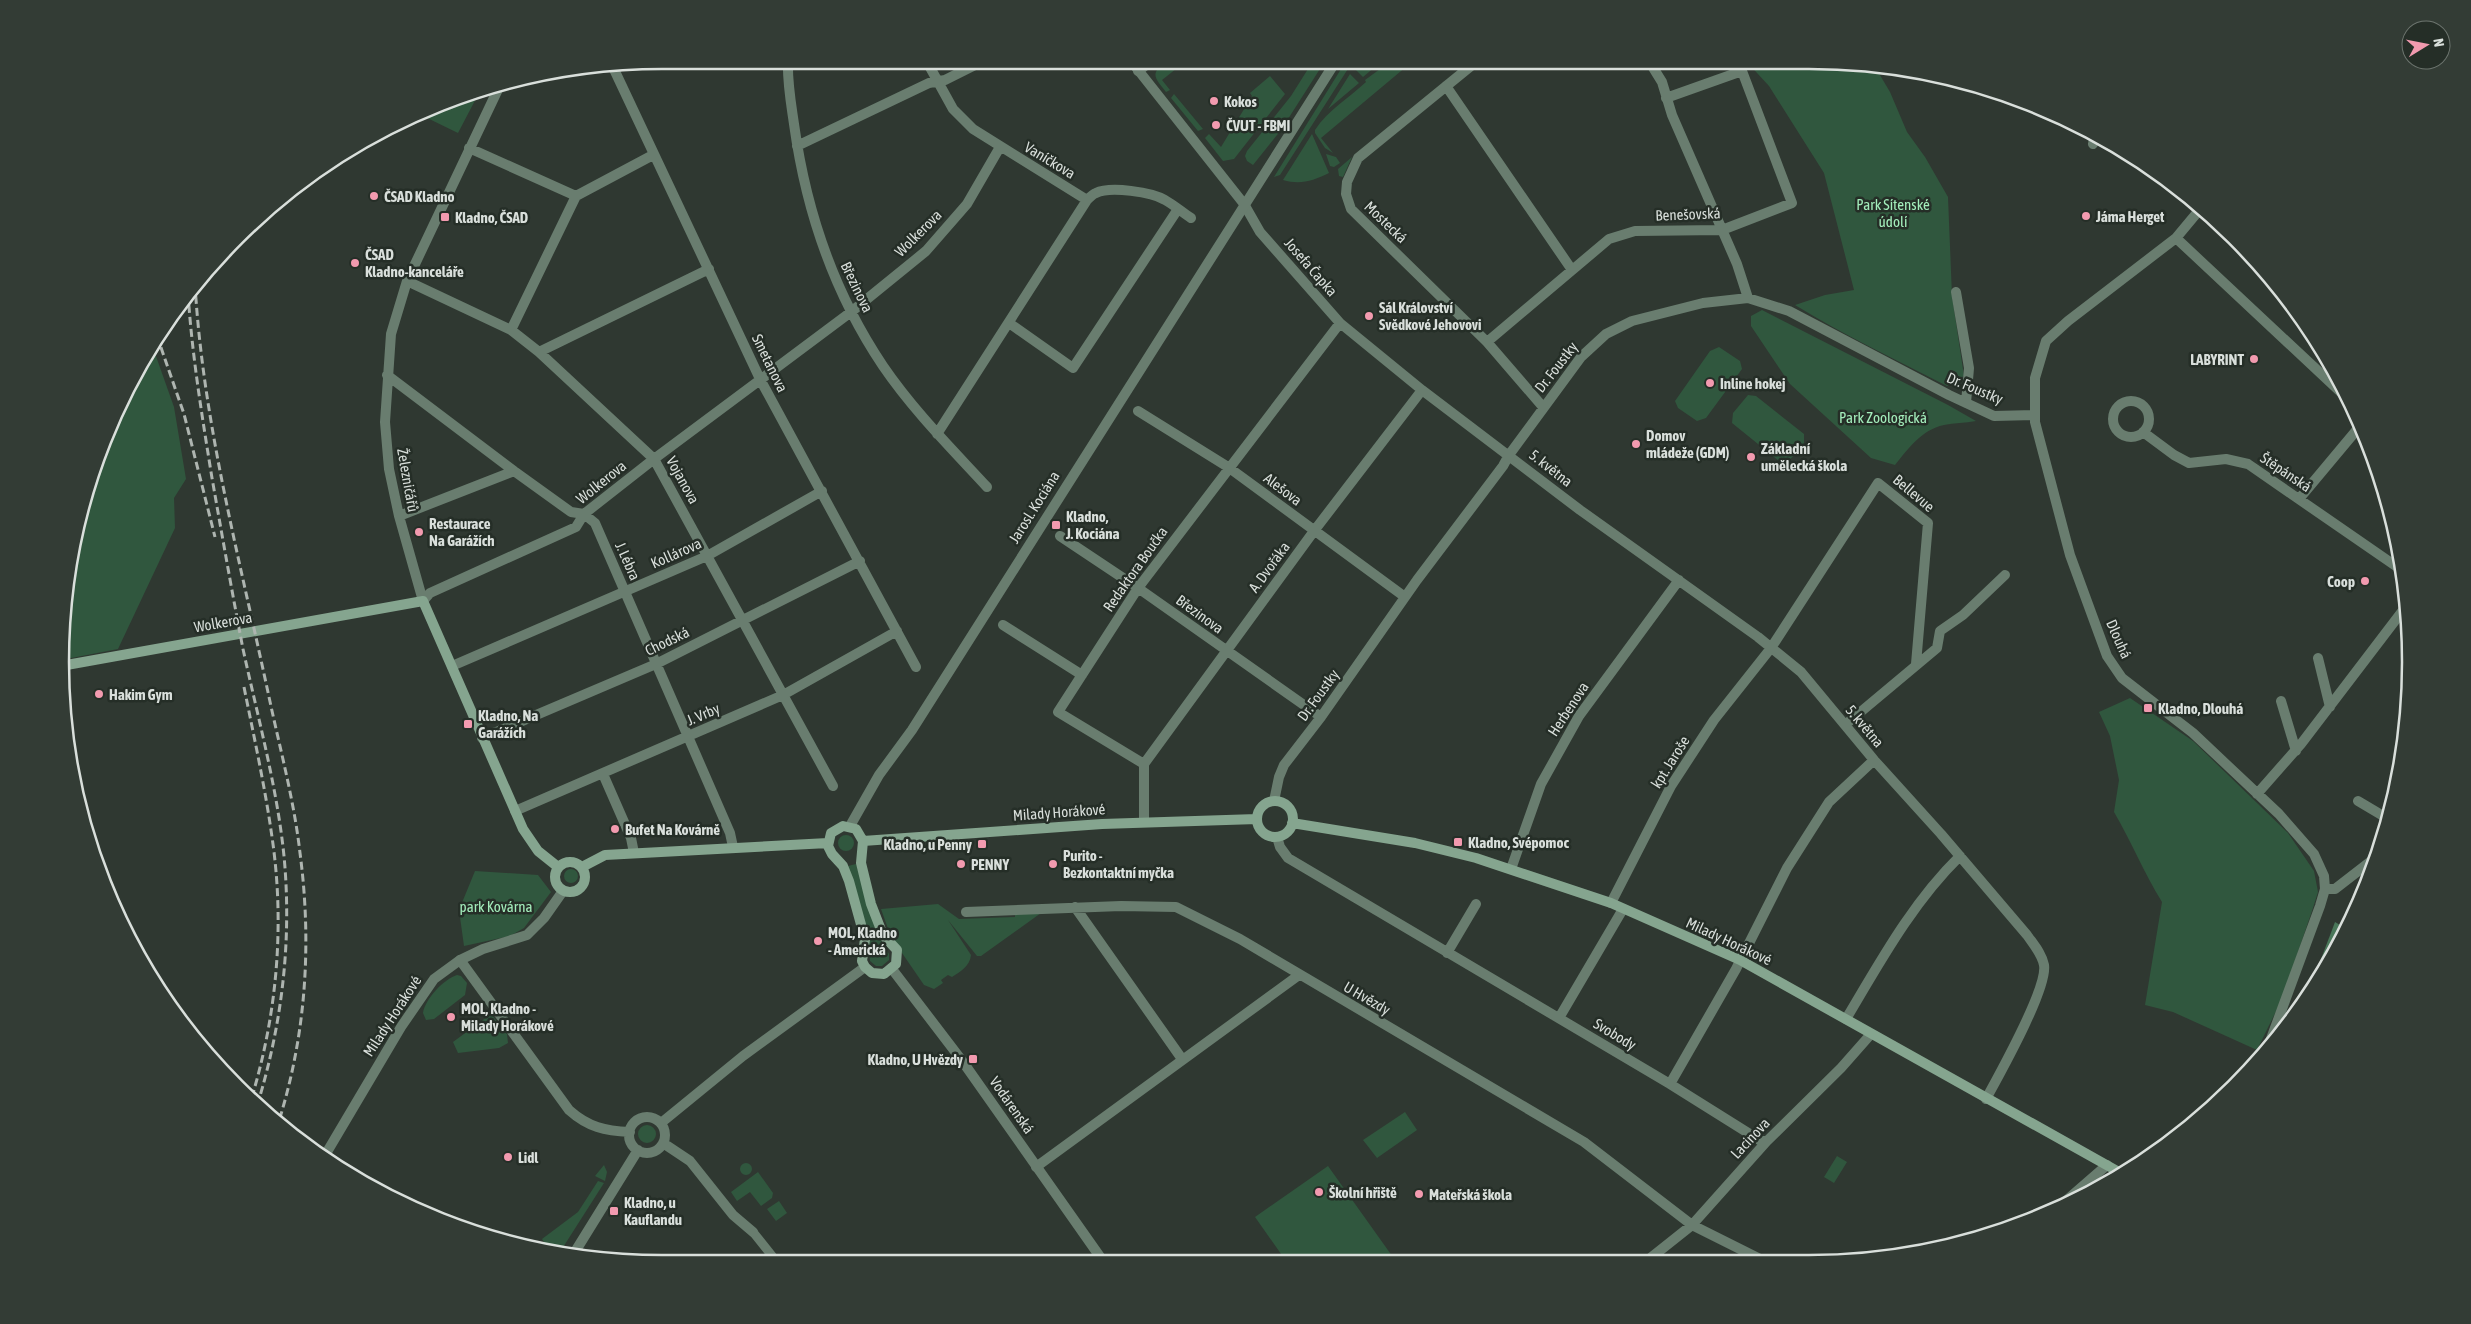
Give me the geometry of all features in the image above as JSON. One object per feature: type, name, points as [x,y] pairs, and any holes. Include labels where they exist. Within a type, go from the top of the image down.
[{"type":"main road","name":"Wolkerova","points":[[69,665],[423,601]]},
{"type":"main road","name":"Železničářů","points":[[423,601],[515,811],[532,844],[558,867]]},
{"type":"main road","points":[[1274,801],[1281,802],[1290,809],[1292,823],[1288,832],[1277,837],[1265,835],[1256,819],[1260,808],[1264,804],[1274,801]]},
{"type":"main road","name":"Milady Horákové","points":[[863,841],[1144,822],[1256,819]]},
{"type":"main road","name":"Milady Horákové","points":[[1292,823],[1415,843],[1511,868],[1611,903],[1740,960],[2115,1170]]},
{"type":"main road","points":[[850,826],[859,832],[863,841],[861,863],[871,904],[883,935],[897,950],[897,960],[892,969],[878,974],[865,967],[861,957],[865,939],[854,895],[843,866],[830,852],[828,843],[834,830],[850,826]]},
{"type":"main road","points":[[582,867],[605,855],[733,846],[828,843]]},
{"type":"main road","points":[[570,861],[582,867],[585,879],[582,886],[575,891],[563,891],[555,882],[554,874],[558,867],[570,861]]},
{"type":"street","name":"Březinova","points":[[787,69],[797,146],[810,211],[830,269],[851,312],[884,367],[937,434],[987,487]]},
{"type":"street","name":"Vaníčkova","points":[[930,69],[953,109],[973,129],[1087,200]]},
{"type":"street","points":[[797,146],[965,69]]},
{"type":"street","name":"Josefa Čapka","points":[[1136,69],[1244,204],[1260,232],[1340,323],[1422,390],[1509,455]]},
{"type":"street","points":[[1138,72],[1142,69]]},
{"type":"street","name":"Jarosl. Kociána","points":[[850,826],[879,776],[917,722],[1331,69]]},
{"type":"street","name":"Mostecká","points":[[1467,69],[1358,158],[1347,182],[1347,202],[1487,342],[1543,407]]},
{"type":"street","points":[[1654,69],[1662,82],[1672,115],[1745,283],[1748,298]]},
{"type":"street","name":"Smetanova","points":[[615,71],[761,381],[916,667]]},
{"type":"street","name":"Benešovská","points":[[1487,342],[1609,239],[1635,231],[1722,230],[1792,204],[1742,71],[1666,98]]},
{"type":"street","points":[[1446,86],[1572,270]]},
{"type":"street","name":"Železničářů","points":[[423,601],[399,516],[389,469],[386,422],[390,334],[407,281],[496,92]]},
{"type":"street","name":"Wolkerova","points":[[423,601],[430,593],[576,527],[584,514],[654,459],[851,312],[926,251],[967,204],[1000,147]]},
{"type":"street","points":[[469,148],[576,196]]},
{"type":"street","points":[[511,330],[576,196],[653,155]]},
{"type":"street","points":[[937,434],[1087,200],[1094,193],[1120,191],[1153,195],[1190,218]]},
{"type":"street","points":[[1009,324],[1073,368],[1178,209]]},
{"type":"street","name":"Dlouhá","points":[[2197,213],[2176,238],[2068,321],[2046,341],[2035,378],[2034,415],[2050,484],[2070,555],[2107,656],[2122,678],[2193,733],[2279,814],[2314,854],[2321,865],[2325,889]]},
{"type":"street","points":[[2176,238],[2333,385]]},
{"type":"street","points":[[539,352],[709,269]]},
{"type":"street","name":"Vojanova","points":[[407,281],[511,330],[539,352],[654,459],[833,786]]},
{"type":"street","points":[[1956,292],[1969,368],[1966,403]]},
{"type":"street","name":"Dr. Foustky","points":[[1274,801],[1279,777],[1284,765],[1321,717],[1405,597],[1503,466],[1543,407],[1592,345],[1619,327],[1632,321],[1703,303],[1748,298],[1788,312],[1994,416],[2034,415]]},
{"type":"street","name":"Redaktora Boučka","points":[[1144,764],[1058,712],[1138,588],[1228,467],[1340,323]]},
{"type":"street","name":"J. Lébra","points":[[387,374],[571,512],[584,514],[595,523],[730,833],[733,846]]},
{"type":"street","name":"A. Dvořáka","points":[[1144,764],[1314,531],[1422,390]]},
{"type":"street","name":"Alešova","points":[[1138,411],[1228,467],[1405,597]]},
{"type":"street","name":"Štěpánská","points":[[2144,432],[2174,455],[2190,463],[2226,459],[2248,464],[2394,565]]},
{"type":"street","points":[[2299,499],[2355,432]]},
{"type":"street","name":"5. května","points":[[1509,455],[1580,510],[1679,580],[1801,672],[1874,760],[1960,856],[2039,951],[2044,966],[2044,974],[2038,994],[1986,1099]]},
{"type":"street","points":[[399,516],[514,471]]},
{"type":"street","name":"Bellevue","points":[[1771,648],[1878,482],[1928,523],[1916,664]]},
{"type":"street","name":"Kollárova","points":[[452,666],[707,556],[822,491]]},
{"type":"street","name":"Březinova","points":[[1060,536],[1138,588],[1321,717]]},
{"type":"street","name":"Chodská","points":[[482,738],[656,664],[860,561]]},
{"type":"street","points":[[1845,725],[1937,648],[1940,631],[1963,615],[2005,576]]},
{"type":"street","name":"Herbenova","points":[[1511,868],[1541,784],[1579,716],[1679,580]]},
{"type":"street","points":[[2257,794],[2296,751],[2400,614]]},
{"type":"street","points":[[1003,625],[1082,675]]},
{"type":"street","name":"J. Vrby","points":[[515,811],[783,695],[897,631]]},
{"type":"street","name":"kpt. Jaroše","points":[[1611,903],[1671,786],[1714,720],[1771,648]]},
{"type":"street","points":[[2318,658],[2330,707]]},
{"type":"street","points":[[2281,701],[2296,751]]},
{"type":"street","points":[[1670,1084],[1740,960],[1787,868],[1829,802],[1874,760]]},
{"type":"street","points":[[1144,764],[1144,822]]},
{"type":"street","points":[[603,774],[631,838],[634,853]]},
{"type":"street","points":[[2358,801],[2382,815]]},
{"type":"street","name":"Svobody","points":[[1277,837],[1280,847],[1288,858],[1670,1084],[1761,1142],[1767,1142]]},
{"type":"street","points":[[1846,1019],[1894,938],[1934,882],[1960,856]]},
{"type":"street","points":[[2272,1032],[2325,889],[2335,889],[2366,865]]},
{"type":"street","name":"Milady Horákové","points":[[327,1152],[401,1027],[434,979],[460,960],[483,949],[526,935],[544,918],[563,891]]},
{"type":"street","points":[[1447,953],[1476,904]]},
{"type":"street","points":[[1075,907],[1182,1060]]},
{"type":"street","name":"U Hvězdy","points":[[966,912],[1075,907],[1176,907],[1240,939],[1584,1142],[1692,1225],[1752,1255]]},
{"type":"street","points":[[1558,1018],[1623,909]]},
{"type":"street","points":[[460,960],[569,1110],[580,1120],[599,1129],[630,1132]]},
{"type":"street","points":[[661,1123],[743,1056],[865,967]]},
{"type":"street","name":"Vodárenská","points":[[892,969],[963,1062],[1097,1255]]},
{"type":"street","points":[[1036,1167],[1299,975]]},
{"type":"street","name":"Lacinova","points":[[1654,1255],[1692,1225],[1767,1142],[1841,1068],[1871,1034]]},
{"type":"street","points":[[642,1118],[652,1118],[661,1123],[665,1134],[663,1143],[651,1152],[638,1150],[632,1142],[630,1132],[634,1123],[642,1118]]},
{"type":"street","points":[[663,1143],[690,1161],[732,1215],[753,1232],[771,1255]]},
{"type":"street","points":[[576,1249],[638,1150]]},
{"type":"street","points":[[2078,1190],[2106,1165]]},
{"type":"green space","points":[[1158,69],[1176,69],[1162,80],[1170,90],[1166,92],[1159,83],[1156,73]]},
{"type":"green space","points":[[1308,69],[1320,69],[1281,130],[1253,165],[1247,161],[1245,156],[1247,151],[1291,96]]},
{"type":"green space","points":[[1341,69],[1348,69],[1280,175],[1274,177]]},
{"type":"green space","points":[[1355,69],[1372,69],[1363,77]]},
{"type":"green space","points":[[1380,69],[1403,69],[1321,138],[1333,153],[1325,148],[1315,130],[1332,110],[1366,82],[1365,80]]},
{"type":"green space","name":"Park Sítenské údolí","points":[[1753,69],[1848,70],[1879,73],[1890,92],[1907,132],[1925,157],[1948,197],[1952,296],[1964,376],[1947,386],[1851,337],[1795,305],[1825,295],[1854,290],[1824,173],[1769,86]]},
{"type":"green space","points":[[1350,74],[1359,83],[1328,109]]},
{"type":"green space","points":[[1270,76],[1285,94],[1234,159],[1223,161],[1205,138],[1209,134],[1221,147],[1252,96],[1250,93]]},
{"type":"green space","points":[[1174,94],[1203,129],[1198,131],[1171,98]]},
{"type":"green space","points":[[476,99],[458,133],[427,118]]},
{"type":"green space","points":[[1312,134],[1329,173],[1306,181],[1283,180]]},
{"type":"green space","points":[[1326,154],[1336,157],[1340,163],[1334,167],[1330,166]]},
{"type":"green space","points":[[1352,157],[1343,177],[1339,176],[1338,169]]},
{"type":"green space","name":"Park Zoologická","points":[[1762,310],[1976,421],[1944,425],[1928,431],[1916,441],[1895,465],[1871,458],[1790,384],[1751,326],[1751,316]]},
{"type":"green space","name":"Inline hokej","points":[[1719,347],[1740,361],[1742,369],[1706,418],[1697,421],[1678,408],[1675,401],[1710,351]]},
{"type":"green space","points":[[155,354],[174,407],[186,479],[174,498],[175,528],[118,649],[69,658],[74,585],[80,546],[100,471],[130,400]]},
{"type":"green space","name":"Inline hokej","points":[[1748,395],[1756,396],[1804,434],[1804,443],[1788,462],[1779,461],[1732,423],[1733,413]]},
{"type":"green space","points":[[2130,698],[2193,741],[2288,833],[2314,871],[2318,892],[2313,908],[2282,999],[2257,1050],[2173,1012],[2145,1005],[2162,902],[2114,812],[2119,780],[2110,736],[2099,712]]},
{"type":"green space","points":[[843,835],[849,835],[854,840],[852,849],[843,851],[838,846],[838,840]]},
{"type":"green space","points":[[856,864],[877,934],[889,954],[889,960],[882,966],[876,966],[870,961],[868,934],[848,866]]},
{"type":"green space","points":[[571,869],[576,871],[578,876],[576,881],[571,883],[566,881],[564,876],[566,871]]},
{"type":"green space","name":"park Kovárna","points":[[475,871],[538,875],[551,892],[524,928],[510,936],[464,946],[459,910]]},
{"type":"green space","points":[[938,904],[959,919],[1015,917],[1015,911],[1041,913],[981,956],[977,956],[948,920],[971,955],[967,965],[961,971],[952,977],[948,975],[941,980],[943,983],[934,989],[924,985],[891,937],[881,909]]},
{"type":"green space","points":[[457,975],[461,976],[467,983],[465,995],[434,1019],[426,1020],[423,1013],[431,996],[446,981]]},
{"type":"green space","points":[[491,1014],[507,1034],[508,1043],[499,1048],[458,1053],[453,1042]]},
{"type":"green space","points":[[1405,1112],[1417,1130],[1377,1158],[1363,1140]]},
{"type":"green space","points":[[647,1125],[653,1128],[656,1134],[653,1140],[647,1143],[641,1140],[638,1134],[641,1128]]},
{"type":"green space","points":[[1837,1156],[1847,1162],[1834,1183],[1824,1177]]},
{"type":"green space","points":[[744,1163],[748,1163],[752,1169],[748,1175],[744,1175],[740,1171],[740,1167]]},
{"type":"green space","points":[[604,1165],[607,1172],[605,1181],[595,1176]]},
{"type":"green space","name":"Školní hřiště","points":[[1328,1166],[1391,1255],[1282,1255],[1255,1217]]},
{"type":"green space","points":[[758,1172],[773,1193],[772,1198],[761,1206],[750,1192],[737,1201],[731,1192]]},
{"type":"green space","points":[[598,1181],[604,1183],[563,1247],[545,1244],[542,1239],[578,1212]]},
{"type":"green space","points":[[779,1201],[787,1213],[776,1221],[767,1209]]},
{"type":"shaded area","points":[[2335,922],[2340,925],[2318,967]]},
{"type":"railway","points":[[196,295],[199,336],[214,440],[290,794],[304,887],[306,921],[304,990],[295,1057],[280,1116]]},
{"type":"railway","points":[[189,304],[201,409],[212,478],[243,649],[272,778],[284,856],[287,920],[283,982],[273,1045],[260,1097]]},
{"type":"railway","points":[[160,346],[184,414],[215,537]]},
{"type":"railway","points":[[244,687],[272,837],[278,903],[276,970],[272,1003],[267,1035],[253,1091]]},
{"type":"place","name":"Kokos","points":[[1214,101]]},
{"type":"place","name":"ČVUT - FBMI","points":[[1216,125]]},
{"type":"place","name":"ČSAD Kladno","points":[[374,196]]},
{"type":"place","name":"Jáma Herget","points":[[2086,216]]},
{"type":"place","name":"Kladno, ČSAD","points":[[445,217]]},
{"type":"place","name":"ČSAD Kladno-kanceláře","points":[[355,263]]},
{"type":"place","name":"Sál Království Svědkové Jehovovi","points":[[1369,316]]},
{"type":"place","name":"LABYRINT","points":[[2254,359]]},
{"type":"place","name":"Inline hokej","points":[[1710,383]]},
{"type":"place","name":"Domov mládeže (GDM)","points":[[1636,444]]},
{"type":"place","name":"Základní umělecká škola","points":[[1751,457]]},
{"type":"place","name":"Kladno, J. Kociána","points":[[1056,525]]},
{"type":"place","name":"Restaurace Na Garážích","points":[[419,532]]},
{"type":"place","name":"Coop","points":[[2365,581]]},
{"type":"place","name":"Hakim Gym","points":[[99,694]]},
{"type":"place","name":"Kladno, Dlouhá","points":[[2148,708]]},
{"type":"place","name":"Kladno, Na Garážích","points":[[468,724]]},
{"type":"place","name":"Bufet Na Kovárně","points":[[615,829]]},
{"type":"place","name":"Kladno, Svépomoc","points":[[1458,842]]},
{"type":"place","name":"Kladno, u Penny","points":[[982,844]]},
{"type":"place","name":"PENNY","points":[[961,864]]},
{"type":"place","name":"Purito - Bezkontaktní myčka","points":[[1053,864]]},
{"type":"place","name":"MOL, Kladno - Americká","points":[[818,941]]},
{"type":"place","name":"MOL, Kladno - Milady Horákové","points":[[451,1017]]},
{"type":"place","name":"Kladno, U Hvězdy","points":[[973,1059]]},
{"type":"place","name":"Lidl","points":[[508,1157]]},
{"type":"place","name":"Školní hřiště","points":[[1319,1192]]},
{"type":"place","name":"Mateřská škola","points":[[1419,1194]]},
{"type":"place","name":"Kladno, u Kauflandu","points":[[614,1211]]}]
